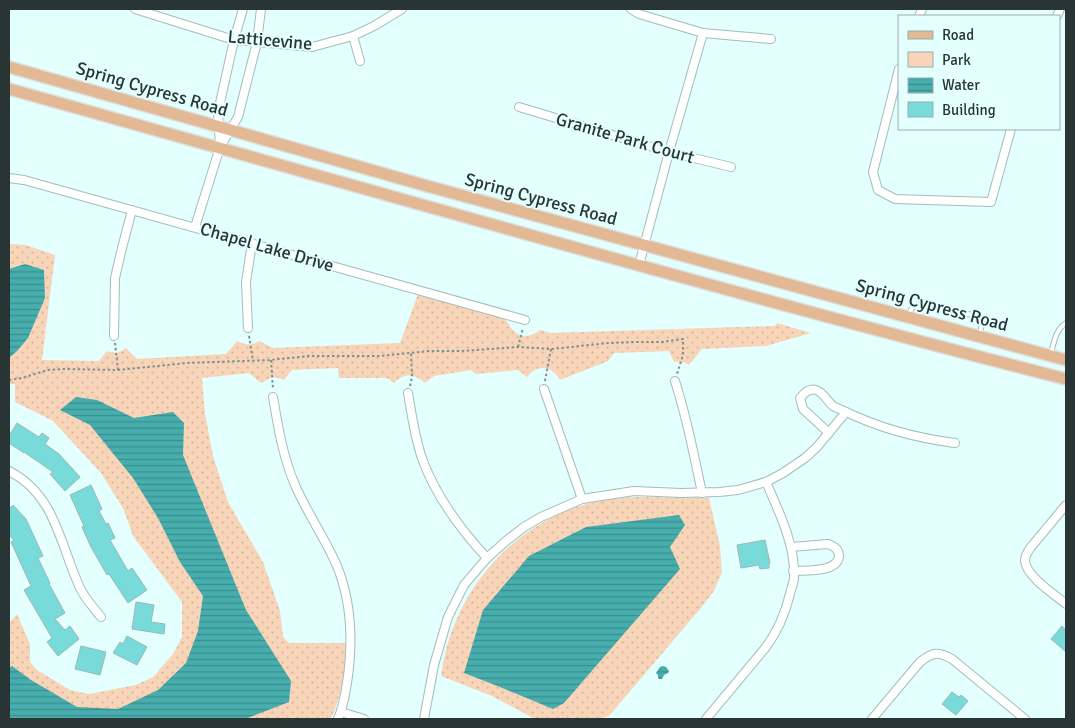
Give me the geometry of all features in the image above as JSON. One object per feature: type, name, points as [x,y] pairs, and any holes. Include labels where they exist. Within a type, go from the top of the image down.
[{"type":"main road","name":"Spring Cypress Road","points":[[9,67],[427,186],[1066,360]]},
{"type":"main road","name":"Spring Cypress Road","points":[[9,89],[639,265],[1066,379]]},
{"type":"main road","points":[[423,205],[427,186]]},
{"type":"main road","points":[[975,356],[980,337]]},
{"type":"street","name":"Latticevine","points":[[135,9],[234,40],[312,47],[353,36],[402,9]]},
{"type":"street","points":[[220,147],[218,112],[234,40],[244,9]]},
{"type":"street","points":[[195,227],[220,147],[238,117],[257,42],[261,9]]},
{"type":"street","points":[[631,9],[639,14],[703,33],[771,39]]},
{"type":"street","points":[[639,265],[703,33]]},
{"type":"street","points":[[353,36],[360,61]]},
{"type":"street","points":[[898,73],[873,172],[878,190],[895,199],[990,202],[1011,130]]},
{"type":"street","name":"Granite Park Court","points":[[519,107],[669,152],[731,168]]},
{"type":"street","name":"Chapel Lake Drive","points":[[9,178],[24,180],[195,227],[525,320]]},
{"type":"street","points":[[114,336],[115,278],[132,210]]},
{"type":"street","points":[[248,328],[246,282],[252,243]]},
{"type":"street","points":[[675,381],[692,443],[702,493]]},
{"type":"street","points":[[544,388],[582,499]]},
{"type":"street","points":[[829,433],[803,409],[800,398],[809,390],[817,390],[834,406],[846,412],[892,430],[955,444]]},
{"type":"street","points":[[408,393],[415,433],[422,460],[429,476],[450,513],[486,558]]},
{"type":"street","points":[[273,397],[284,453],[294,484],[337,567],[350,618],[350,664],[340,716],[364,719]]},
{"type":"street","points":[[424,719],[434,665],[448,617],[464,585],[486,558],[506,541],[541,516],[582,499],[634,491],[702,493],[738,490],[766,482],[784,473],[805,458],[817,447],[846,412]]},
{"type":"street","points":[[9,472],[16,475],[36,492],[49,511],[81,590],[101,617]]},
{"type":"street","points":[[706,719],[775,635],[787,608],[794,580],[791,546],[766,482]]},
{"type":"street","points":[[1066,506],[1031,547],[1026,554],[1025,563],[1033,576],[1066,604]]},
{"type":"street","points":[[791,546],[828,544],[838,550],[839,556],[837,562],[827,568],[793,571]]},
{"type":"street","points":[[872,719],[920,662],[929,655],[944,654],[1025,719]]},
{"type":"lane","points":[[908,317],[912,307],[931,306],[983,318],[980,337]]},
{"type":"lane","points":[[1050,356],[1060,326],[1066,323]]},
{"type":"path","points":[[518,348],[525,320]]},
{"type":"path","points":[[248,328],[253,360]]},
{"type":"path","points":[[114,336],[118,370]]},
{"type":"path","points":[[9,380],[48,370],[118,370],[186,363],[271,360],[309,356],[379,356],[430,351],[518,348],[551,349],[609,343],[662,342],[683,339],[683,355],[675,381]]},
{"type":"path","points":[[544,388],[551,349]]},
{"type":"path","points":[[408,393],[412,377],[412,352]]},
{"type":"path","points":[[271,360],[273,397]]},
{"type":"green space","points":[[9,244],[26,245],[55,255],[42,360],[99,361],[107,351],[117,352],[126,348],[137,359],[226,354],[237,341],[254,344],[259,341],[273,348],[400,343],[418,294],[503,318],[517,334],[524,336],[541,330],[550,333],[775,326],[777,323],[811,333],[766,346],[702,349],[689,365],[684,362],[674,362],[669,351],[614,353],[608,361],[560,380],[557,375],[545,368],[535,370],[527,377],[518,370],[476,374],[471,370],[434,376],[425,383],[413,376],[401,377],[394,383],[387,378],[339,378],[338,368],[292,370],[284,380],[272,377],[261,383],[249,373],[202,378],[205,414],[213,456],[228,502],[263,562],[280,611],[283,637],[289,643],[346,643],[342,682],[338,701],[331,719],[9,719],[9,623],[17,614],[30,644],[30,662],[37,670],[70,690],[89,694],[136,685],[153,677],[173,654],[182,637],[182,602],[133,536],[124,510],[101,473],[53,421],[15,402],[15,384],[9,384]]},
{"type":"green space","points":[[636,497],[709,498],[720,546],[722,572],[714,591],[700,609],[609,716],[600,719],[535,719],[492,696],[441,676],[451,634],[466,600],[479,580],[511,545],[529,531],[571,509],[599,501]]},
{"type":"water","points":[[25,264],[44,270],[45,298],[28,338],[9,358],[9,269]]},
{"type":"water","points":[[76,397],[97,400],[134,418],[173,412],[184,423],[183,455],[246,610],[291,681],[289,702],[245,719],[9,719],[9,668],[12,666],[31,680],[77,707],[118,709],[158,690],[186,663],[198,631],[203,596],[180,562],[158,518],[133,478],[90,425],[60,410]]},
{"type":"water","points":[[679,515],[685,525],[670,547],[680,569],[564,703],[553,709],[464,673],[483,610],[529,556],[586,527]]},
{"type":"water","points":[[663,666],[669,671],[662,679],[659,679],[656,673]]},
{"type":"building","points":[[17,423],[39,437],[42,433],[49,438],[45,444],[59,454],[80,477],[65,491],[50,474],[53,472],[9,443],[9,436]]},
{"type":"building","points":[[91,485],[102,509],[99,511],[106,524],[108,523],[115,538],[110,540],[128,571],[132,568],[147,590],[128,603],[109,574],[107,575],[91,547],[70,495]]},
{"type":"building","points":[[13,505],[26,519],[43,556],[38,558],[49,584],[65,613],[55,619],[65,630],[70,626],[79,639],[58,656],[47,642],[52,638],[24,590],[31,586],[11,542],[14,540],[9,535],[9,509]]},
{"type":"building","points":[[765,540],[770,563],[769,568],[760,569],[759,565],[741,568],[737,545]]},
{"type":"building","points":[[136,602],[154,605],[151,622],[165,624],[164,634],[132,629]]},
{"type":"building","points":[[1062,626],[1066,630],[1066,652],[1051,639]]},
{"type":"building","points":[[127,636],[147,647],[137,665],[113,653],[120,642],[123,644]]},
{"type":"building","points":[[81,646],[106,652],[100,675],[75,669]]},
{"type":"building","points":[[952,692],[959,697],[961,695],[968,701],[956,715],[942,704]]}]
